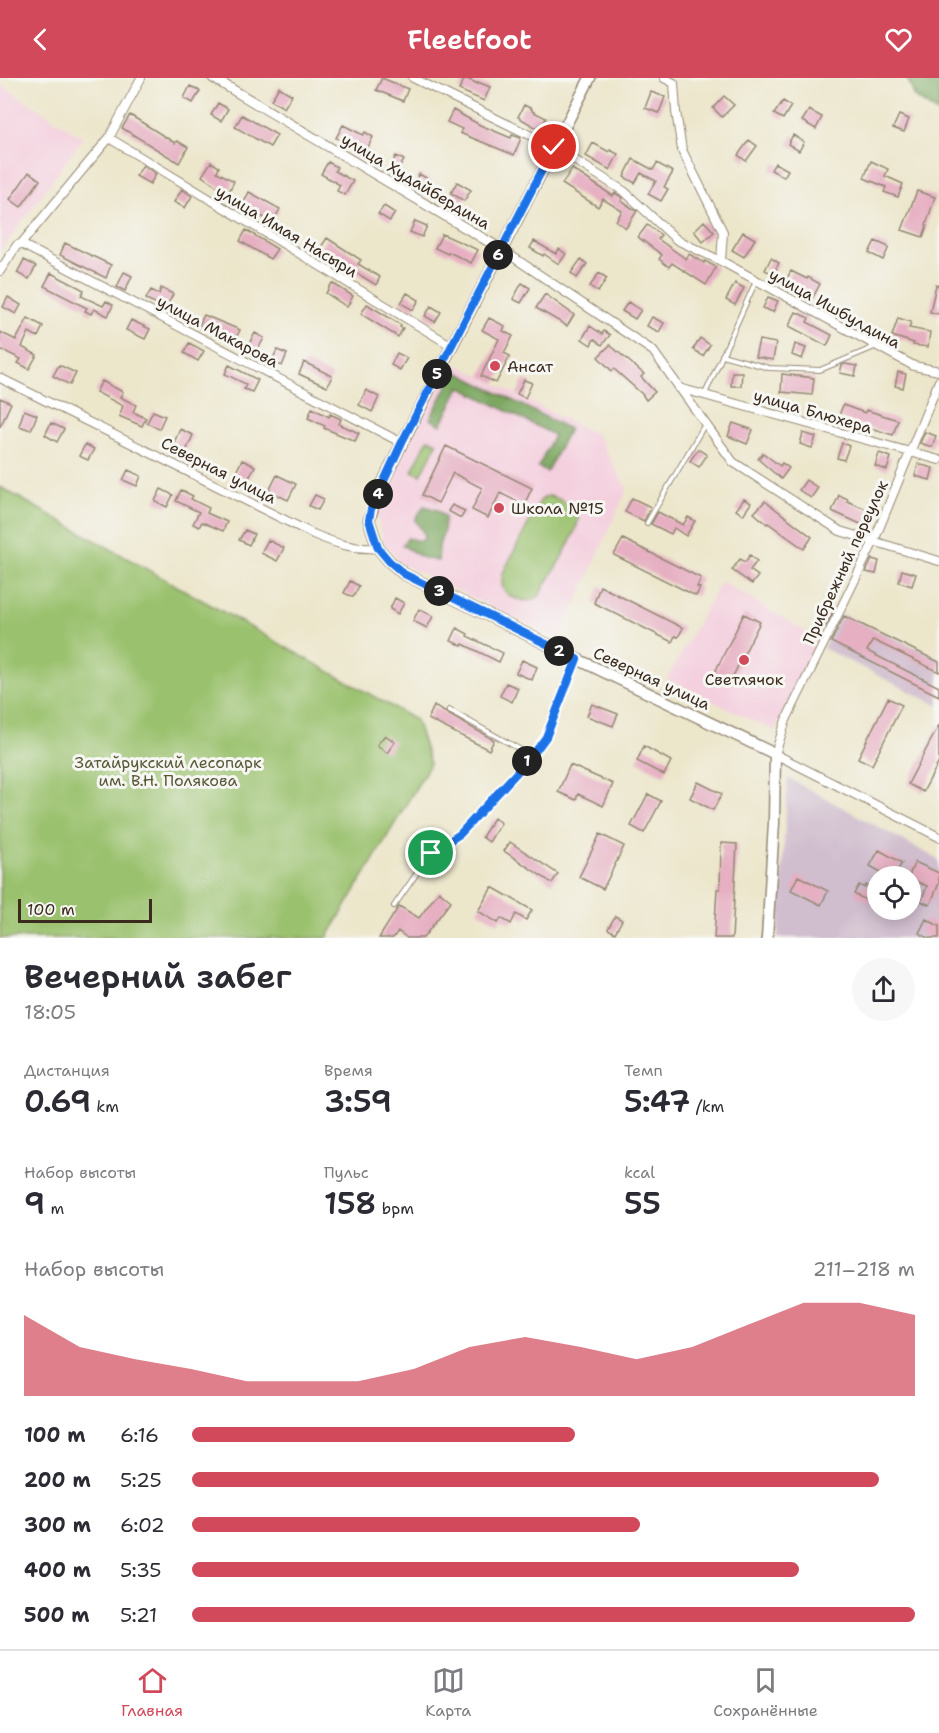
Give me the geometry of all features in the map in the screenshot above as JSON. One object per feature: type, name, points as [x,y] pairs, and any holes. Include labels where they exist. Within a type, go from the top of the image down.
[{"type":"main road","points":[[378,548],[369,520],[371,509],[402,442],[590,78]]},
{"type":"main road","name":"Северная улица","points":[[378,548],[404,574],[775,754]]},
{"type":"main road","points":[[767,938],[774,823],[775,754]]},
{"type":"street","points":[[0,271],[17,245],[21,244],[109,138],[141,78]]},
{"type":"street","name":"улица Худайбердина","points":[[213,78],[501,249],[653,351],[734,462],[840,531],[939,561]]},
{"type":"street","name":"улица Ишбулдина","points":[[412,78],[554,147],[625,192],[677,240],[721,261],[914,366],[939,371]]},
{"type":"street","points":[[664,78],[674,83],[682,150],[723,232],[721,261]]},
{"type":"street","name":"улица Имая Насыри","points":[[109,138],[452,346]]},
{"type":"street","name":"улица Макарова","points":[[21,244],[402,442]]},
{"type":"street","name":"Северная улица","points":[[0,378],[313,534],[337,544],[362,549],[378,548]]},
{"type":"street","name":"Прибрежный переулок","points":[[775,754],[786,720],[874,541],[939,381]]},
{"type":"street","name":"улица Блюхера","points":[[679,387],[939,460]]},
{"type":"street","name":"Северная улица","points":[[775,754],[939,837]]},
{"type":"lane","points":[[705,395],[756,280]]},
{"type":"lane","points":[[722,355],[769,368],[820,370],[877,346]]},
{"type":"lane","points":[[647,523],[705,424]]},
{"type":"lane","points":[[394,906],[431,853],[460,834],[532,756],[546,737],[577,659]]},
{"type":"lane","points":[[449,710],[532,756]]},
{"type":"shaded area","points":[[0,84],[83,138],[0,252]]},
{"type":"shaded area","name":"Школа №15","points":[[452,362],[597,435],[627,489],[560,640],[400,563],[384,543],[377,517],[380,499]]},
{"type":"shaded area","name":"Светлячок","points":[[721,581],[821,641],[774,731],[667,679]]},
{"type":"shaded area","points":[[842,614],[939,658],[939,706],[823,648]]},
{"type":"shaded area","points":[[788,778],[939,860],[939,938],[778,938]]},
{"type":"green space","points":[[907,78],[939,78],[939,114],[915,97]]},
{"type":"green space","points":[[455,371],[569,429],[547,472],[538,467],[554,435],[460,387],[441,425],[430,419]]},
{"type":"green space","points":[[428,439],[437,443],[421,475],[412,471]]},
{"type":"green space","name":"Затайрукский лесопарк им. В.Н. Полякова","points":[[0,487],[416,720],[430,764],[327,938],[0,938]]},
{"type":"green space","points":[[549,496],[574,509],[578,517],[577,523],[569,544],[539,596],[535,599],[520,600],[510,596],[503,588],[503,573],[540,501]]},
{"type":"green space","points":[[424,506],[437,510],[445,517],[438,561],[423,558],[402,545],[408,538],[423,540],[425,535],[415,520]]},
{"type":"building","points":[[382,78],[408,89],[403,101],[376,90]]},
{"type":"building","points":[[465,78],[490,87],[484,101],[459,90]]},
{"type":"building","points":[[190,86],[200,91],[193,103],[184,98]]},
{"type":"building","points":[[279,87],[292,95],[284,108],[271,100]]},
{"type":"building","points":[[651,92],[665,97],[659,113],[645,108]]},
{"type":"building","points":[[724,96],[734,105],[722,117],[713,108]]},
{"type":"building","points":[[783,101],[791,106],[783,119],[774,114]]},
{"type":"building","points":[[218,103],[228,109],[221,121],[211,115]]},
{"type":"building","points":[[524,105],[546,118],[540,130],[518,117]]},
{"type":"building","points":[[453,110],[511,138],[512,135],[521,138],[514,155],[460,133],[462,129],[447,122]]},
{"type":"building","points":[[809,110],[822,117],[816,129],[802,121]]},
{"type":"building","points":[[130,115],[175,143],[177,141],[188,147],[179,163],[122,128]]},
{"type":"building","points":[[242,115],[277,135],[270,147],[235,127]]},
{"type":"building","points":[[899,115],[909,119],[904,132],[893,128]]},
{"type":"building","points":[[343,125],[363,135],[365,132],[373,137],[366,151],[336,138]]},
{"type":"building","points":[[793,135],[804,142],[799,151],[788,144]]},
{"type":"building","points":[[749,140],[757,146],[746,161],[738,155]]},
{"type":"building","points":[[593,143],[618,154],[610,170],[586,156]]},
{"type":"building","points":[[396,156],[404,160],[397,173],[389,169]]},
{"type":"building","points":[[633,159],[653,170],[657,163],[673,172],[664,187],[668,189],[661,201],[648,194],[656,181],[641,173],[635,183],[624,177]]},
{"type":"building","points":[[871,161],[888,169],[885,176],[903,184],[898,197],[884,192],[886,187],[864,178]]},
{"type":"building","points":[[211,162],[219,167],[217,172],[234,181],[228,194],[202,176]]},
{"type":"building","points":[[328,162],[337,167],[335,171],[353,181],[345,195],[337,191],[340,185],[321,174]]},
{"type":"building","points":[[775,163],[788,170],[784,177],[771,170]]},
{"type":"building","points":[[143,165],[156,174],[150,184],[136,176]]},
{"type":"building","points":[[572,169],[613,196],[615,193],[623,198],[621,201],[637,211],[626,228],[616,221],[622,211],[603,199],[598,207],[562,184]]},
{"type":"building","points":[[29,172],[40,180],[21,207],[10,199]]},
{"type":"building","points":[[419,174],[430,180],[425,189],[414,184]]},
{"type":"building","points":[[457,182],[471,190],[464,201],[451,193]]},
{"type":"building","points":[[182,189],[192,196],[185,208],[174,202]]},
{"type":"building","points":[[917,191],[935,197],[923,237],[902,230]]},
{"type":"building","points":[[249,192],[280,209],[272,223],[243,204]]},
{"type":"building","points":[[384,206],[395,213],[390,221],[378,214]]},
{"type":"building","points":[[415,221],[427,226],[422,237],[410,232]]},
{"type":"building","points":[[704,221],[714,232],[703,242],[694,231]]},
{"type":"building","points":[[647,225],[661,235],[658,239],[686,259],[689,254],[716,267],[706,285],[672,263],[669,267],[659,259],[662,255],[638,237]]},
{"type":"building","points":[[246,230],[277,249],[270,259],[240,241]]},
{"type":"building","points":[[743,232],[755,239],[744,257],[732,250]]},
{"type":"building","points":[[442,234],[478,250],[471,263],[435,248]]},
{"type":"building","points":[[327,238],[361,260],[358,264],[380,277],[376,285],[319,250]]},
{"type":"building","points":[[534,241],[556,254],[559,249],[566,254],[559,264],[530,248]]},
{"type":"building","points":[[875,241],[889,247],[883,260],[869,253]]},
{"type":"building","points":[[65,243],[111,265],[106,278],[60,255]]},
{"type":"building","points":[[771,258],[779,263],[773,274],[765,270]]},
{"type":"building","points":[[581,259],[587,264],[577,278],[571,273]]},
{"type":"building","points":[[24,260],[36,266],[29,279],[17,273]]},
{"type":"building","points":[[791,271],[820,284],[812,299],[799,292],[801,289],[785,282]]},
{"type":"building","points":[[124,272],[132,276],[125,291],[117,287]]},
{"type":"building","points":[[51,273],[84,290],[81,296],[103,306],[106,301],[113,305],[108,316],[94,309],[91,314],[85,311],[87,308],[44,286]]},
{"type":"building","points":[[599,273],[607,278],[598,292],[590,286]]},
{"type":"building","points":[[332,283],[353,296],[347,307],[326,293]]},
{"type":"building","points":[[522,283],[530,288],[521,303],[513,299]]},
{"type":"building","points":[[735,283],[744,288],[735,305],[726,300]]},
{"type":"building","points":[[936,285],[939,286],[939,314],[930,312]]},
{"type":"building","points":[[161,288],[173,294],[166,308],[146,299],[151,290],[159,294]]},
{"type":"building","points":[[407,293],[419,300],[413,310],[401,303]]},
{"type":"building","points":[[545,294],[574,315],[567,326],[536,308]]},
{"type":"building","points":[[8,297],[21,305],[16,314],[3,307]]},
{"type":"building","points":[[768,297],[778,301],[773,312],[763,308]]},
{"type":"building","points":[[628,302],[641,310],[635,319],[622,311]]},
{"type":"building","points":[[367,304],[401,325],[400,327],[403,328],[398,337],[361,314]]},
{"type":"building","points":[[431,306],[441,312],[435,322],[425,316]]},
{"type":"building","points":[[796,312],[809,318],[807,322],[832,335],[827,346],[789,326]]},
{"type":"building","points":[[204,315],[240,330],[234,342],[199,325]]},
{"type":"building","points":[[652,317],[664,323],[659,332],[647,326]]},
{"type":"building","points":[[28,318],[43,326],[38,337],[29,332],[22,347],[37,355],[29,369],[18,363],[21,359],[0,349],[0,332],[16,340]]},
{"type":"building","points":[[489,318],[505,326],[503,331],[513,336],[504,353],[510,356],[496,383],[481,376],[499,339],[482,330]]},
{"type":"building","points":[[898,318],[911,322],[909,328],[930,332],[928,347],[913,345],[914,343],[892,336]]},
{"type":"building","points":[[131,320],[150,329],[145,339],[126,330]]},
{"type":"building","points":[[590,326],[602,334],[604,331],[610,335],[602,345],[594,339],[591,345],[582,339]]},
{"type":"building","points":[[255,333],[264,338],[256,353],[247,348]]},
{"type":"building","points":[[700,338],[710,345],[703,356],[693,349]]},
{"type":"building","points":[[759,340],[776,343],[773,360],[755,357]]},
{"type":"building","points":[[189,343],[204,351],[198,361],[184,353]]},
{"type":"building","points":[[795,344],[806,348],[802,359],[792,355]]},
{"type":"building","points":[[610,345],[644,374],[641,377],[655,392],[646,400],[642,394],[598,357]]},
{"type":"building","points":[[277,350],[287,354],[282,366],[272,361]]},
{"type":"building","points":[[397,353],[407,358],[400,370],[391,365]]},
{"type":"building","points":[[304,362],[332,376],[327,387],[299,374]]},
{"type":"building","points":[[59,365],[76,373],[70,385],[53,376]]},
{"type":"building","points":[[229,365],[258,380],[252,392],[244,389],[246,384],[225,374]]},
{"type":"building","points":[[842,365],[857,366],[855,376],[840,373]]},
{"type":"building","points":[[732,372],[742,372],[741,386],[731,386]]},
{"type":"building","points":[[898,372],[906,374],[903,388],[895,386]]},
{"type":"building","points":[[782,374],[814,378],[812,395],[781,392]]},
{"type":"building","points":[[524,380],[532,383],[525,398],[517,394]]},
{"type":"building","points":[[102,381],[123,392],[120,397],[136,405],[133,412],[146,418],[142,426],[119,416],[123,406],[96,392]]},
{"type":"building","points":[[366,390],[379,397],[372,412],[359,405]]},
{"type":"building","points":[[0,398],[11,403],[0,427]]},
{"type":"building","points":[[843,405],[865,413],[866,410],[898,420],[893,435],[838,418]]},
{"type":"building","points":[[312,408],[329,417],[330,414],[341,419],[339,424],[359,433],[355,441],[324,428],[325,426],[308,418]]},
{"type":"building","points":[[24,410],[37,415],[31,430],[19,426]]},
{"type":"building","points":[[153,411],[165,416],[159,429],[147,423]]},
{"type":"building","points":[[51,423],[64,429],[57,442],[45,435]]},
{"type":"building","points":[[733,423],[753,430],[747,444],[728,436]]},
{"type":"building","points":[[180,429],[193,435],[186,451],[173,445]]},
{"type":"building","points":[[925,432],[936,436],[932,447],[920,443]]},
{"type":"building","points":[[803,433],[816,437],[812,448],[800,444]]},
{"type":"building","points":[[842,443],[849,446],[844,460],[837,458]]},
{"type":"building","points":[[85,445],[94,449],[88,460],[79,456]]},
{"type":"building","name":"Школа №15","points":[[446,446],[532,488],[524,505],[500,493],[488,518],[472,510],[482,488],[453,473],[438,503],[422,495]]},
{"type":"building","points":[[698,449],[707,455],[699,467],[690,461]]},
{"type":"building","points":[[763,453],[780,466],[782,463],[789,468],[781,479],[758,459]]},
{"type":"building","points":[[879,453],[891,457],[887,470],[875,466]]},
{"type":"building","points":[[242,460],[255,466],[248,480],[235,474]]},
{"type":"building","points":[[918,464],[933,468],[930,480],[915,476]]},
{"type":"building","points":[[128,470],[141,476],[137,486],[123,480]]},
{"type":"building","points":[[277,475],[296,484],[288,500],[269,491]]},
{"type":"building","points":[[806,480],[818,488],[811,498],[799,490]]},
{"type":"building","points":[[161,489],[173,495],[167,507],[155,501]]},
{"type":"building","points":[[181,490],[193,496],[191,499],[209,508],[207,513],[227,522],[223,531],[202,522],[199,527],[193,524],[199,512],[176,501]]},
{"type":"building","points":[[315,495],[324,499],[318,510],[309,506]]},
{"type":"building","points":[[839,495],[871,511],[865,526],[832,511]]},
{"type":"building","points":[[632,498],[651,507],[644,521],[625,512]]},
{"type":"building","points":[[744,499],[751,503],[743,515],[736,510]]},
{"type":"building","points":[[765,501],[812,537],[804,549],[754,513]]},
{"type":"building","points":[[452,505],[465,511],[461,518],[448,511]]},
{"type":"building","points":[[658,512],[683,525],[688,517],[695,521],[686,536],[674,528],[671,534],[651,524]]},
{"type":"building","points":[[245,530],[254,534],[249,545],[239,540]]},
{"type":"building","points":[[623,539],[701,578],[696,596],[614,555]]},
{"type":"building","points":[[268,540],[284,548],[277,561],[261,553]]},
{"type":"building","points":[[750,555],[757,561],[750,570],[758,576],[752,584],[732,570],[740,559],[745,562]]},
{"type":"building","points":[[872,559],[879,561],[876,574],[866,572]]},
{"type":"building","points":[[902,570],[916,574],[912,586],[899,582]]},
{"type":"building","points":[[350,581],[359,586],[353,597],[344,593]]},
{"type":"building","points":[[600,586],[683,628],[678,637],[675,636],[672,642],[594,603]]},
{"type":"building","points":[[395,598],[404,603],[398,614],[390,609]]},
{"type":"building","points":[[419,609],[433,616],[427,628],[413,621]]},
{"type":"building","points":[[823,610],[832,614],[825,627],[818,624]]},
{"type":"building","name":"Светлячок","points":[[744,614],[760,622],[729,684],[713,676]]},
{"type":"building","points":[[844,616],[939,662],[939,672],[873,640],[867,651],[939,687],[939,696],[831,642]]},
{"type":"building","points":[[457,628],[468,634],[467,636],[503,653],[499,662],[463,644],[462,646],[451,641]]},
{"type":"building","points":[[522,660],[537,667],[532,680],[516,673]]},
{"type":"building","points":[[506,683],[518,688],[512,702],[500,696]]},
{"type":"building","points":[[888,698],[902,705],[872,765],[858,758]]},
{"type":"building","points":[[592,704],[618,714],[613,726],[587,716]]},
{"type":"building","points":[[434,706],[494,740],[489,750],[428,719]]},
{"type":"building","points":[[939,725],[939,762],[923,792],[908,784]]},
{"type":"building","points":[[385,735],[395,742],[387,753],[377,745]]},
{"type":"building","points":[[644,746],[671,761],[664,775],[637,761]]},
{"type":"building","points":[[570,765],[613,784],[603,806],[578,794],[576,800],[558,792]]},
{"type":"building","points":[[698,782],[722,794],[713,810],[690,798]]},
{"type":"building","points":[[648,794],[661,801],[644,833],[631,826]]},
{"type":"building","points":[[494,818],[501,823],[489,842],[482,837]]},
{"type":"building","points":[[600,834],[624,846],[603,889],[579,877]]},
{"type":"building","points":[[510,842],[558,874],[552,883],[504,851]]},
{"type":"building","points":[[721,843],[737,844],[732,938],[714,938],[717,889],[720,889]]},
{"type":"building","points":[[879,850],[902,863],[900,866],[870,866]]},
{"type":"building","points":[[915,862],[939,873],[939,883],[930,905],[921,901],[927,886],[921,884],[921,866],[913,866]]},
{"type":"building","points":[[798,876],[828,891],[821,905],[791,890]]},
{"type":"building","points":[[859,885],[865,888],[867,886],[867,900],[854,894]]},
{"type":"building","points":[[492,887],[532,910],[526,920],[516,914],[511,924],[501,918],[498,923],[478,911]]},
{"type":"building","points":[[439,891],[451,901],[423,938],[407,938],[398,931],[393,938],[379,938],[399,906],[419,918]]},
{"type":"building","points":[[615,916],[622,920],[615,933],[608,929]]},
{"type":"building","points":[[926,919],[939,926],[939,938],[928,938],[919,933]]},
{"type":"place","name":"Ансат","points":[[495,366]]},
{"type":"place","name":"Школа №15","points":[[499,508]]},
{"type":"place","name":"Светлячок","points":[[744,660]]},
{"type":"route","points":[[431,853],[460,834],[532,756],[546,737],[577,659],[404,574],[378,548],[369,520],[371,509],[402,442],[554,147]]}]
